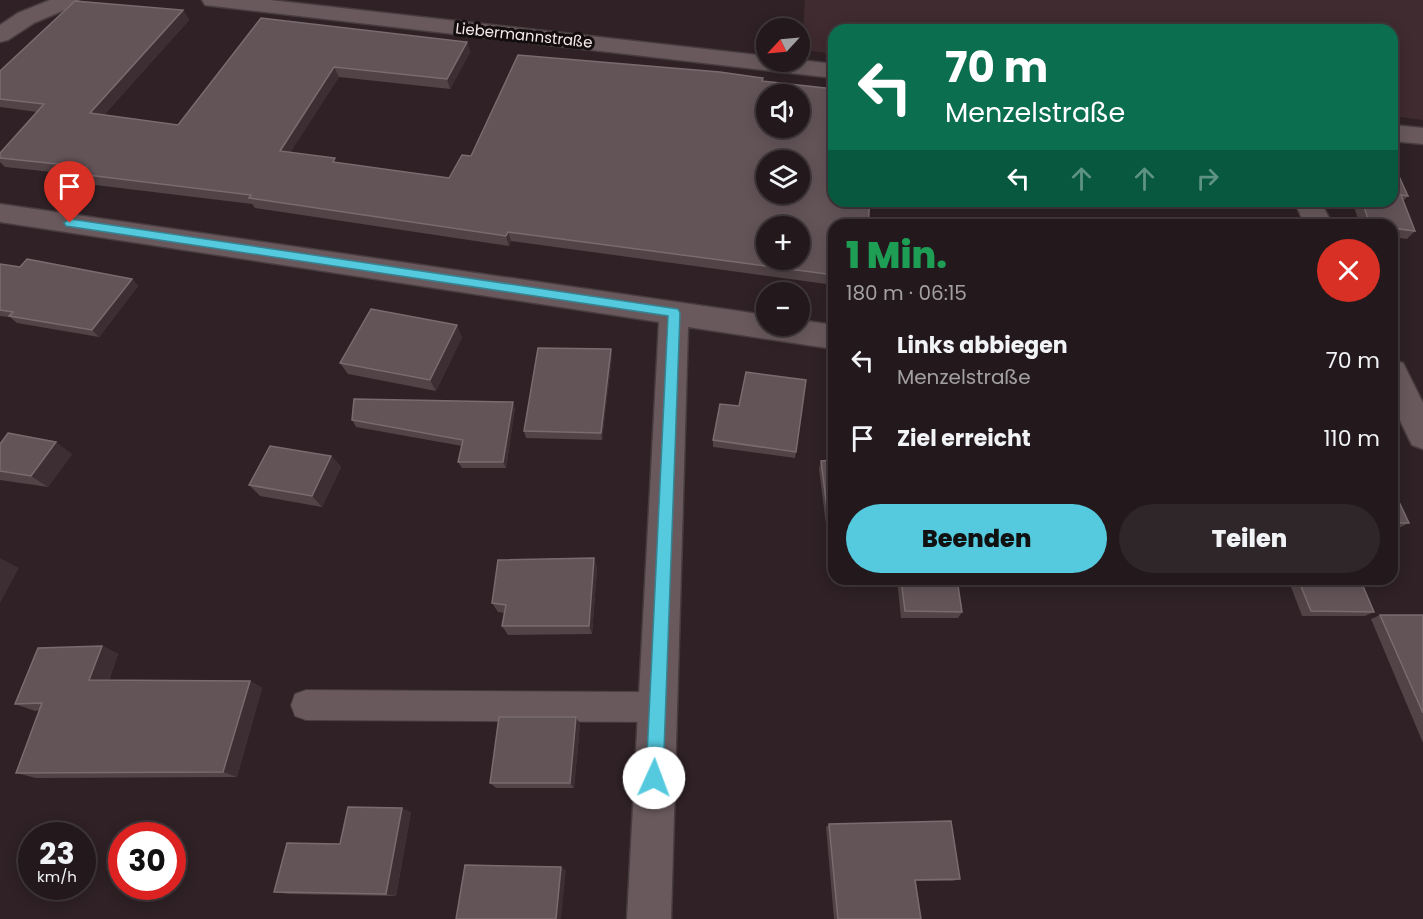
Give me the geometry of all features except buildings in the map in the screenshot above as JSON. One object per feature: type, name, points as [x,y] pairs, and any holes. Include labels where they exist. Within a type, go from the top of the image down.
[{"type":"street","points":[[0,35],[26,18],[68,0]]},
{"type":"street","name":"Liebermannstraße","points":[[213,0],[828,69]]},
{"type":"street","points":[[1398,134],[1423,136]]},
{"type":"street","points":[[0,213],[828,336]]},
{"type":"street","points":[[649,919],[674,313]]},
{"type":"street","points":[[1398,386],[1414,425]]},
{"type":"lane","points":[[306,705],[657,707]]},
{"type":"shaded area","points":[[805,0],[1423,0],[1423,120],[1398,117],[1398,24],[828,24],[828,53],[810,51],[810,18],[804,18]]},
{"type":"route","points":[[70,223],[674,313],[654,778]]}]
